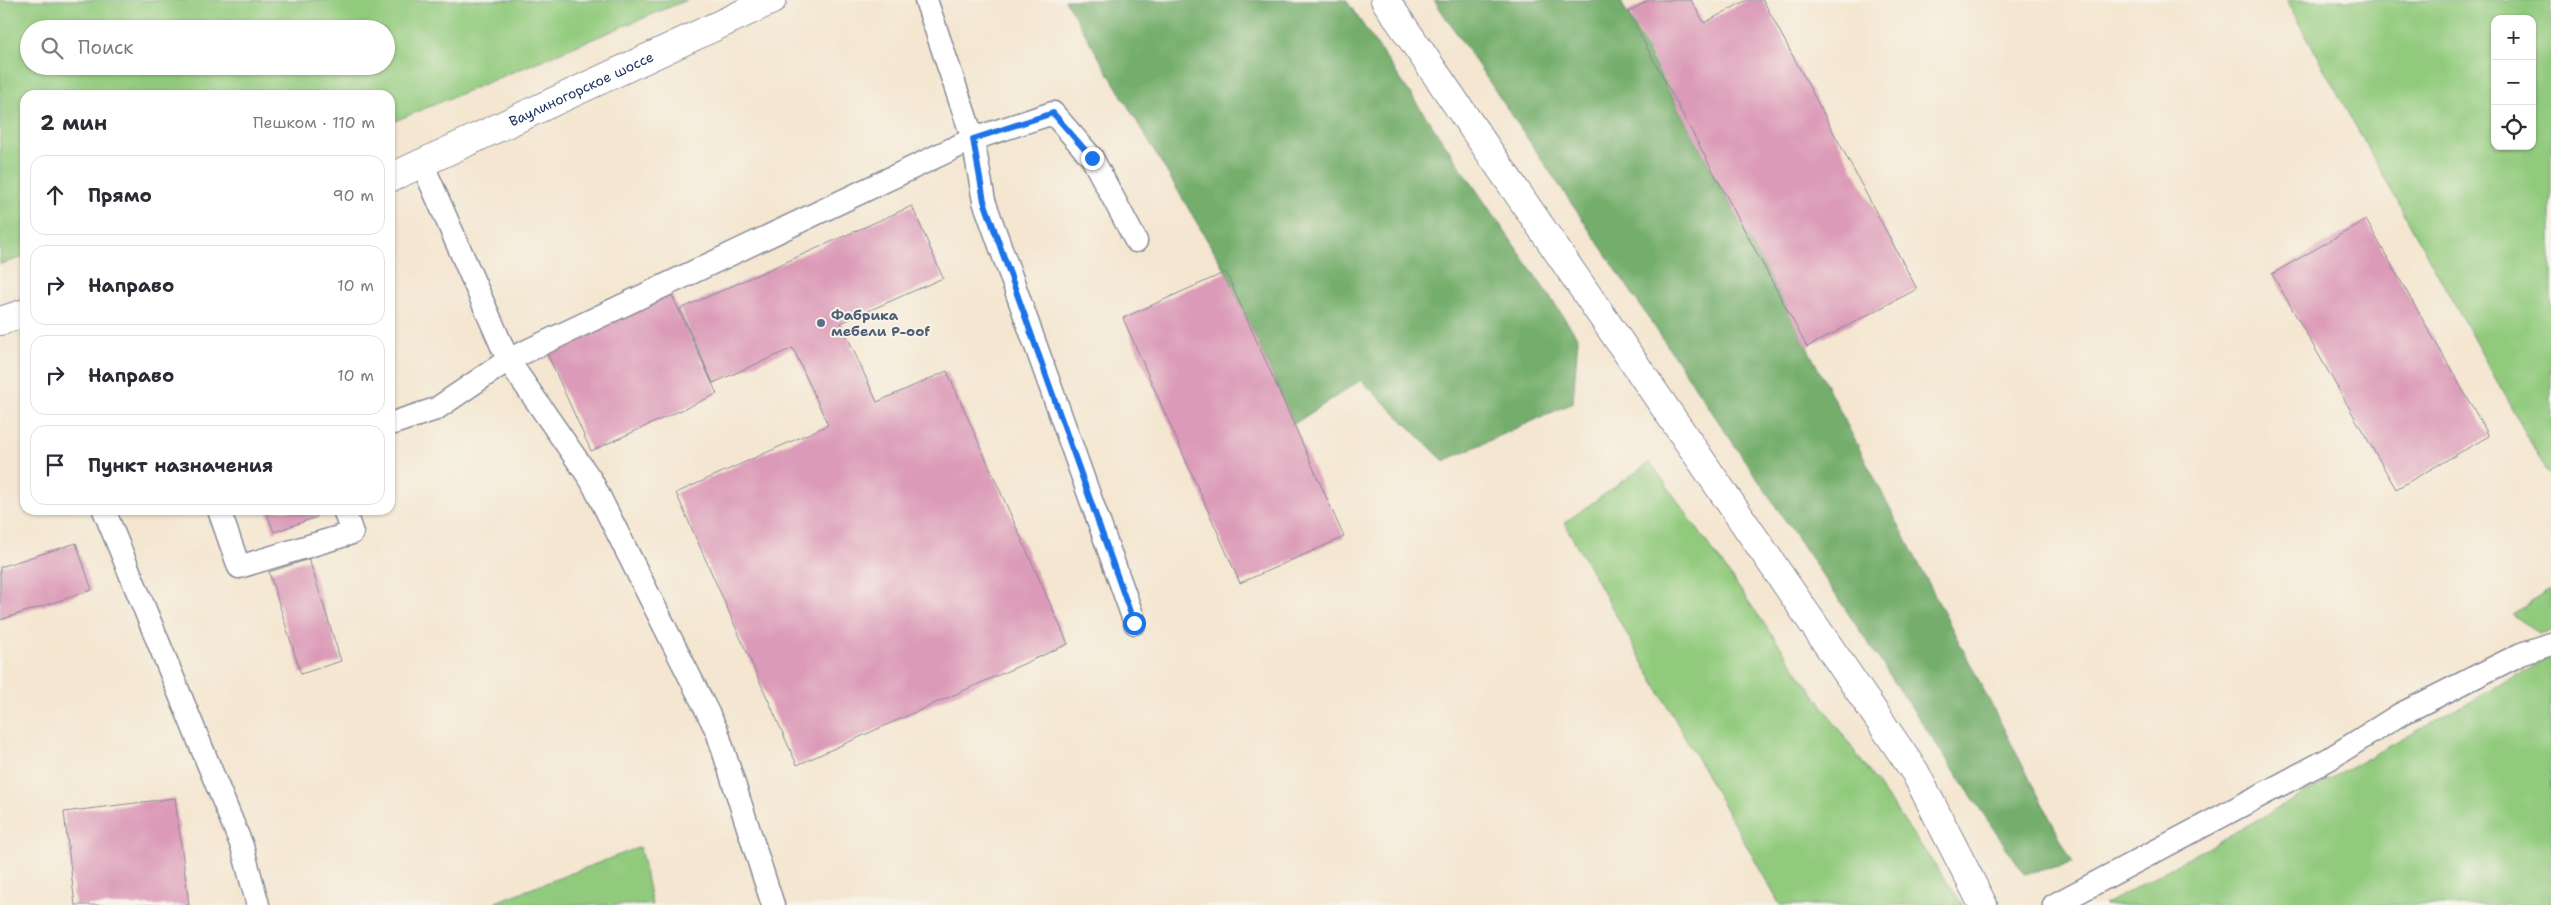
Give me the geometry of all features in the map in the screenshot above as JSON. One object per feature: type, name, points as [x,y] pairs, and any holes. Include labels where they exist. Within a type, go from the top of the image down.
[{"type":"street","name":"Ваулиногорское шоссе","points":[[395,176],[772,0]]},
{"type":"street","points":[[1385,0],[1914,772],[1983,905]]},
{"type":"street","points":[[0,321],[20,315]]},
{"type":"lane","points":[[926,0],[973,139],[984,201],[1134,623]]},
{"type":"lane","points":[[395,422],[436,409],[508,360],[973,139],[1053,113],[1092,158],[1136,241]]},
{"type":"lane","points":[[422,163],[508,360],[591,480],[717,731],[773,905]]},
{"type":"lane","points":[[106,515],[242,846],[258,905]]},
{"type":"lane","points":[[222,515],[239,568],[352,533],[346,515]]},
{"type":"lane","points":[[2054,905],[2329,759],[2399,715],[2521,654],[2551,644]]},
{"type":"green space","points":[[0,0],[687,0],[395,121],[395,90],[20,90],[20,258],[0,264]]},
{"type":"green space","points":[[1065,0],[1346,0],[1578,338],[1573,403],[1444,461],[1361,380],[1294,424],[1226,272]]},
{"type":"green space","points":[[1434,0],[1620,0],[1807,347],[2073,863],[2024,874]]},
{"type":"green space","points":[[2286,0],[2551,0],[2551,479]]},
{"type":"green space","points":[[1650,462],[1963,905],[1780,905],[1564,523]]},
{"type":"green space","points":[[2551,590],[2551,631],[2539,633],[2512,614]]},
{"type":"green space","points":[[2550,657],[2551,905],[2104,905]]},
{"type":"green space","points":[[640,847],[652,905],[497,905],[496,902]]},
{"type":"building","points":[[1649,0],[1691,0],[1704,23],[1747,0],[1763,0],[1917,289],[1807,347],[1628,12]]},
{"type":"building","points":[[912,206],[943,278],[841,323],[877,402],[947,371],[1068,644],[797,765],[676,493],[828,425],[793,348],[713,383],[680,309]]},
{"type":"building","points":[[2366,220],[2489,436],[2396,489],[2272,274]]},
{"type":"building","points":[[1226,272],[1344,537],[1240,583],[1123,318]]},
{"type":"building","points":[[667,284],[717,394],[591,451],[541,340]]},
{"type":"building","points":[[268,515],[316,515],[317,517],[274,532]]},
{"type":"building","points":[[76,543],[92,590],[0,620],[0,567]]},
{"type":"building","points":[[309,559],[341,661],[301,674],[269,572]]},
{"type":"building","points":[[175,798],[189,905],[75,905],[64,812]]},
{"type":"place","name":"Фабрика мебели P-oof","points":[[821,323]]},
{"type":"route","points":[[1092,158],[1053,113],[973,139],[984,201],[1134,623]]}]
